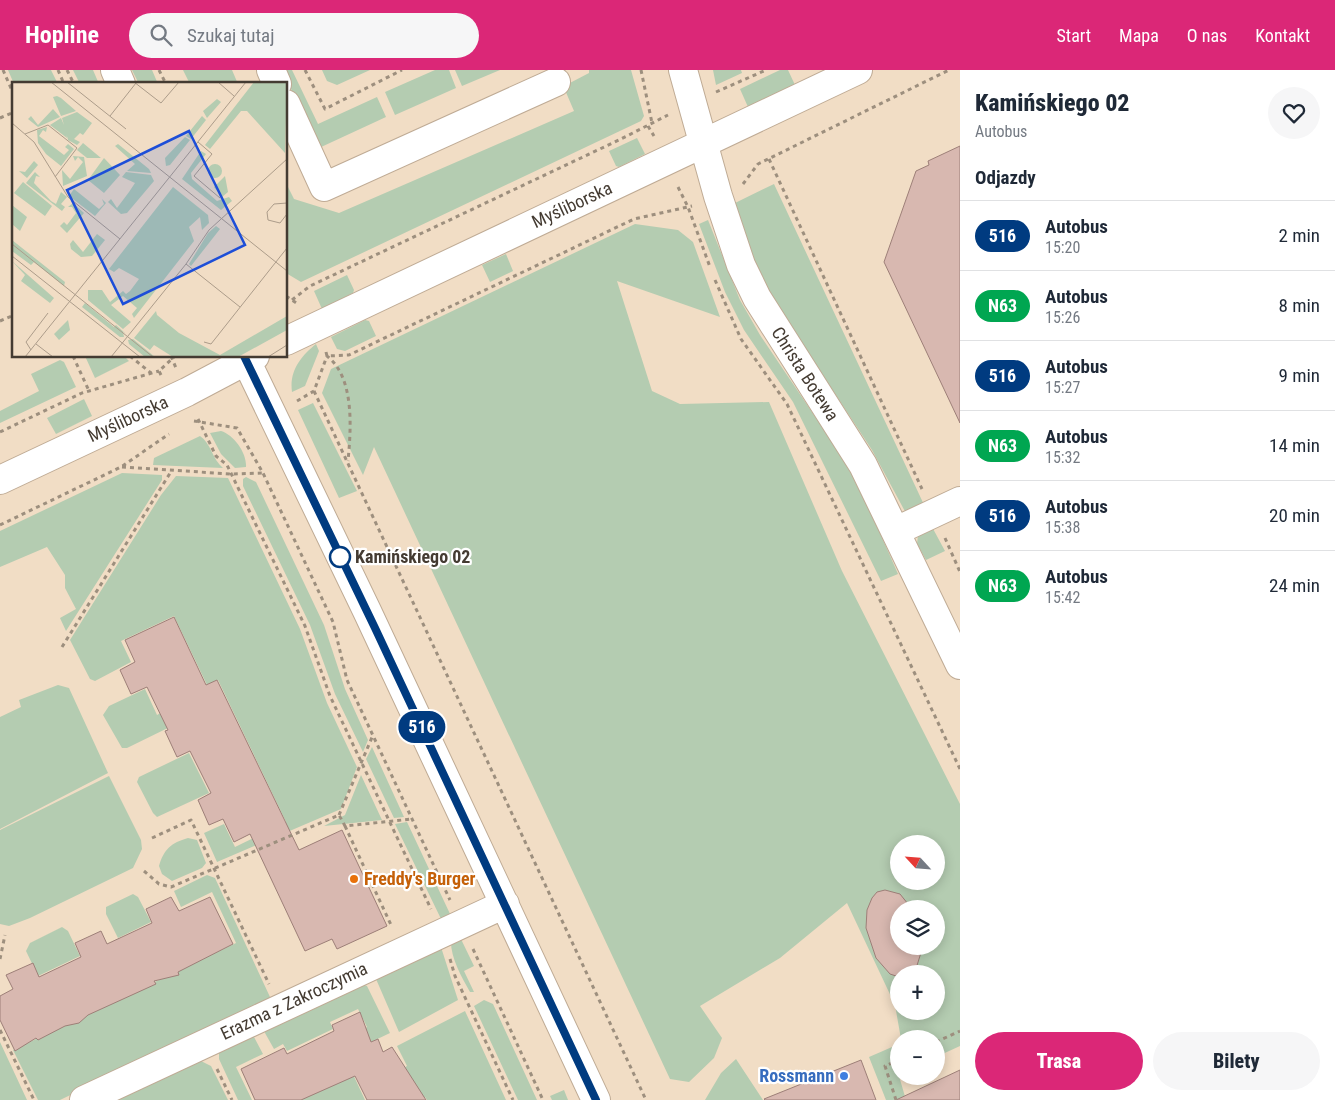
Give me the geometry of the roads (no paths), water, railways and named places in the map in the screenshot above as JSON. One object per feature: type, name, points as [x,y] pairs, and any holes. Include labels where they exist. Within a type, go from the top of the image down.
[{"type":"street","points":[[115,70],[120,82]]},
{"type":"street","points":[[271,70],[276,82]]},
{"type":"street","name":"Christa Botewa","points":[[683,70],[718,196],[741,265],[756,298],[863,465],[960,665]]},
{"type":"street","name":"Myśliborska","points":[[288,340],[858,70]]},
{"type":"street","points":[[288,108],[324,186],[556,82]]},
{"type":"street","points":[[248,358],[596,1100]]},
{"type":"street","name":"Myśliborska","points":[[0,480],[186,392],[248,358]]},
{"type":"street","points":[[896,531],[960,501]]},
{"type":"street","name":"Erazma z Zakroczymia","points":[[84,1100],[505,904]]},
{"type":"place","name":"Kamińskiego 02","points":[[340,557]]},
{"type":"place","name":"Freddy's Burger","points":[[354,879]]},
{"type":"place","name":"Rossmann","points":[[844,1076]]}]
